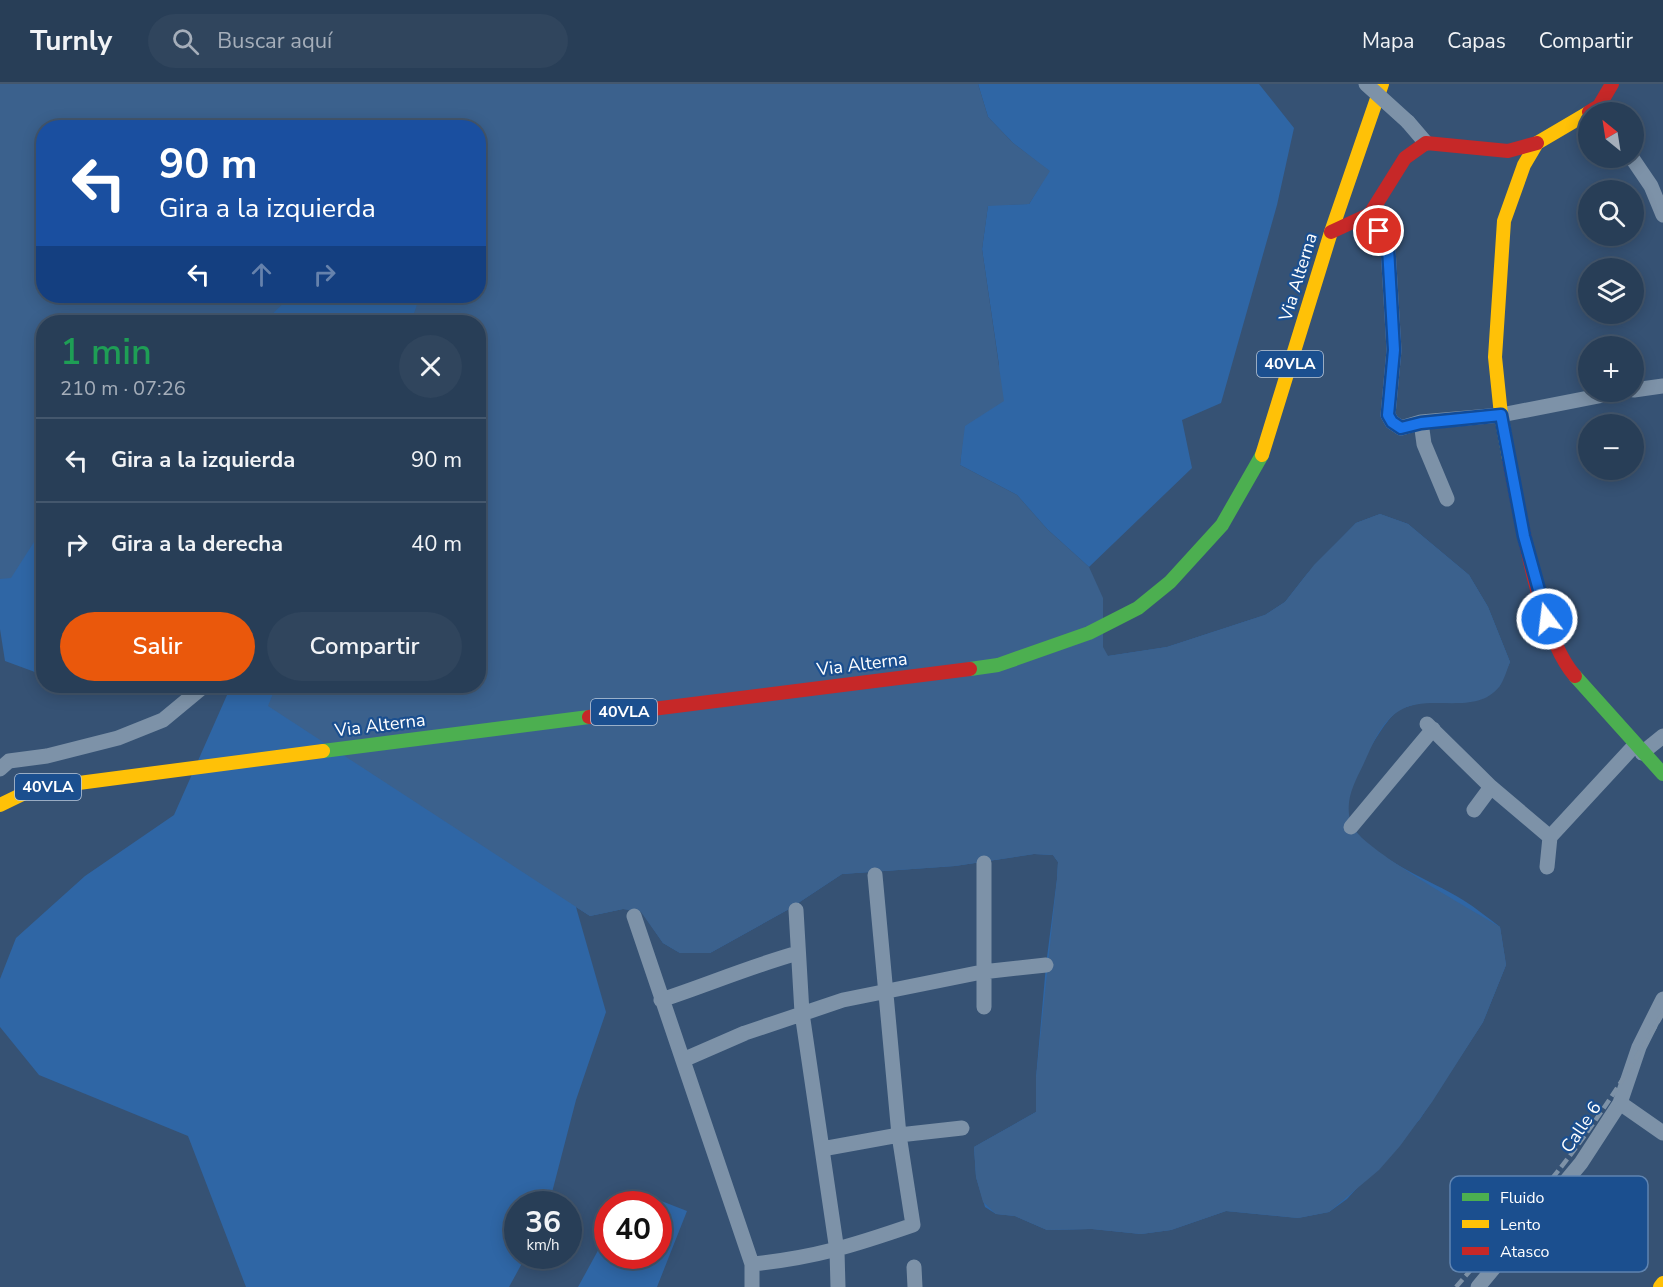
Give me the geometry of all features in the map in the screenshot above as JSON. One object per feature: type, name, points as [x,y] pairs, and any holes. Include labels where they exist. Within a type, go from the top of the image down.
[{"type":"main road","name":"Via Alterna","points":[[0,805],[33,789],[99,779],[998,665],[1089,633],[1138,608],[1170,582],[1222,525],[1260,461],[1331,232],[1372,107],[1382,84]]},
{"type":"main road","points":[[1601,102],[1612,84]]},
{"type":"main road","points":[[1331,232],[1370,214],[1405,158],[1426,143],[1508,151],[1538,143],[1578,121]]},
{"type":"main road","points":[[1538,143],[1524,165],[1504,221],[1495,357],[1501,415],[1524,536],[1552,639],[1567,667],[1663,774]]},
{"type":"main road","points":[[1660,1287],[1663,1284]]},
{"type":"street","points":[[1366,84],[1408,122],[1426,143]]},
{"type":"street","points":[[1642,168],[1657,184],[1663,215]]},
{"type":"street","points":[[1370,214],[1388,248],[1394,350],[1388,415],[1392,422],[1401,428],[1421,423],[1501,415],[1578,400]]},
{"type":"street","points":[[1644,389],[1663,386]]},
{"type":"street","points":[[1421,423],[1424,444],[1448,499]]},
{"type":"street","points":[[3,763],[47,756],[118,738],[163,720],[196,693]]},
{"type":"street","points":[[1351,826],[1430,727],[1491,787],[1550,837]]},
{"type":"street","points":[[1547,867],[1550,837],[1639,749],[1663,736]]},
{"type":"street","points":[[1474,810],[1491,787]]},
{"type":"street","points":[[984,863],[982,972],[984,1007]]},
{"type":"street","points":[[752,1264],[801,1259],[837,1251],[913,1225],[899,1135],[875,875]]},
{"type":"street","points":[[796,910],[802,1013],[837,1251],[838,1287]]},
{"type":"street","points":[[634,916],[752,1264],[753,1287]]},
{"type":"street","points":[[661,1000],[701,987],[751,966],[798,953]]},
{"type":"street","points":[[683,1060],[745,1033],[843,1000],[982,972],[1046,965]]},
{"type":"street","name":"Calle 6","points":[[1570,1176],[1620,1103],[1639,1047],[1663,999]]},
{"type":"street","points":[[1620,1103],[1663,1134]]},
{"type":"street","points":[[822,1149],[899,1135],[962,1128]]},
{"type":"street","points":[[914,1267],[915,1287]]},
{"type":"street","name":"Calle 6","points":[[1478,1287],[1490,1272]]},
{"type":"shaded area","points":[[0,84],[978,84],[988,117],[1013,143],[1050,171],[1029,204],[988,206],[982,249],[1004,401],[965,426],[960,465],[1017,495],[1047,529],[1089,567],[1103,598],[1103,647],[1108,656],[1167,647],[1265,615],[1285,602],[1314,565],[1356,523],[1380,514],[1408,524],[1469,575],[1488,607],[1510,662],[1501,684],[1489,696],[1477,701],[1423,703],[1410,706],[1392,716],[1374,741],[1354,785],[1349,800],[1349,815],[1351,824],[1358,834],[1374,848],[1418,878],[1500,927],[1506,965],[1483,1022],[1432,1102],[1400,1146],[1379,1170],[1329,1212],[1298,1218],[1226,1211],[1171,1230],[1141,1234],[1092,1229],[1047,1230],[1015,1216],[996,1214],[983,1202],[976,1177],[974,1147],[1036,1112],[1036,1078],[1057,879],[1058,862],[1053,855],[1034,854],[955,866],[842,874],[789,909],[710,953],[680,953],[663,943],[641,912],[623,909],[590,916],[268,706],[273,693],[486,693],[486,315],[413,315],[418,303],[486,303],[486,120],[36,120],[36,303],[284,303],[271,315],[36,315],[36,539],[11,578],[0,579]]},
{"type":"shaded area","points":[[978,84],[1259,84],[1294,128],[1277,205],[1221,403],[1182,420],[1192,468],[1089,567],[1047,529],[1017,495],[960,465],[964,426],[999,365],[982,249],[988,205],[1029,204],[1049,171],[1013,143],[988,117]]},
{"type":"shaded area","points":[[0,237],[36,285],[36,303],[486,303],[486,301],[1108,656],[1167,647],[1265,615],[1285,602],[1307,574],[1356,523],[1380,514],[1408,524],[1469,575],[1488,607],[1510,662],[1499,687],[1423,702],[1401,709],[1394,715],[1376,738],[1359,769],[1349,797],[1348,813],[1354,830],[1379,853],[1406,870],[1450,892],[1500,927],[1506,965],[1483,1022],[1420,1119],[1347,1199],[1329,1212],[1298,1218],[1226,1211],[1171,1230],[1141,1234],[1092,1229],[1047,1230],[1015,1216],[996,1214],[985,1207],[976,1177],[974,1147],[1036,1112],[1036,1078],[1046,965],[1057,879],[1058,862],[1053,855],[1034,854],[955,866],[842,874],[789,909],[710,953],[680,953],[663,943],[641,911],[623,909],[590,916],[576,907],[606,1012],[576,1100],[552,1191],[504,1191],[504,1269],[519,1269],[509,1287],[246,1287],[188,1136],[39,1075],[0,1027],[0,979],[16,938],[85,876],[174,815],[228,693],[486,693],[486,315],[36,315],[36,672],[5,661],[0,629]]},
{"type":"shaded area","points":[[672,1205],[687,1211],[672,1249]]},
{"type":"shaded area","points":[[594,1258],[594,1269],[664,1269],[657,1287],[578,1287]]},
{"type":"railway","points":[[1553,1176],[1586,1134],[1663,1013]]},
{"type":"railway","points":[[1456,1287],[1469,1272]]},
{"type":"traffic: fast","points":[[970,669],[998,665],[1089,633],[1138,608],[1170,582],[1222,525],[1262,455]]},
{"type":"traffic: fast","points":[[1575,676],[1663,774]]},
{"type":"traffic: fast","points":[[323,751],[589,717]]},
{"type":"traffic: slow","points":[[1262,455],[1331,232],[1382,84]]},
{"type":"traffic: slow","points":[[1509,459],[1501,415],[1495,357],[1504,221],[1524,165],[1537,143],[1578,119]]},
{"type":"traffic: slow","points":[[0,805],[33,789],[323,751]]},
{"type":"traffic: slow","points":[[1660,1287],[1663,1283]]},
{"type":"traffic: jam","points":[[1601,102],[1612,84]]},
{"type":"traffic: jam","points":[[1331,232],[1370,214],[1405,158],[1426,143],[1508,151],[1537,143]]},
{"type":"traffic: jam","points":[[1509,459],[1525,541],[1541,604],[1562,657],[1575,676]]},
{"type":"traffic: jam","points":[[589,717],[970,669]]},
{"type":"route","points":[[1379,231],[1388,248],[1394,350],[1388,415],[1392,422],[1401,428],[1421,423],[1501,415],[1524,536],[1547,619]]}]
